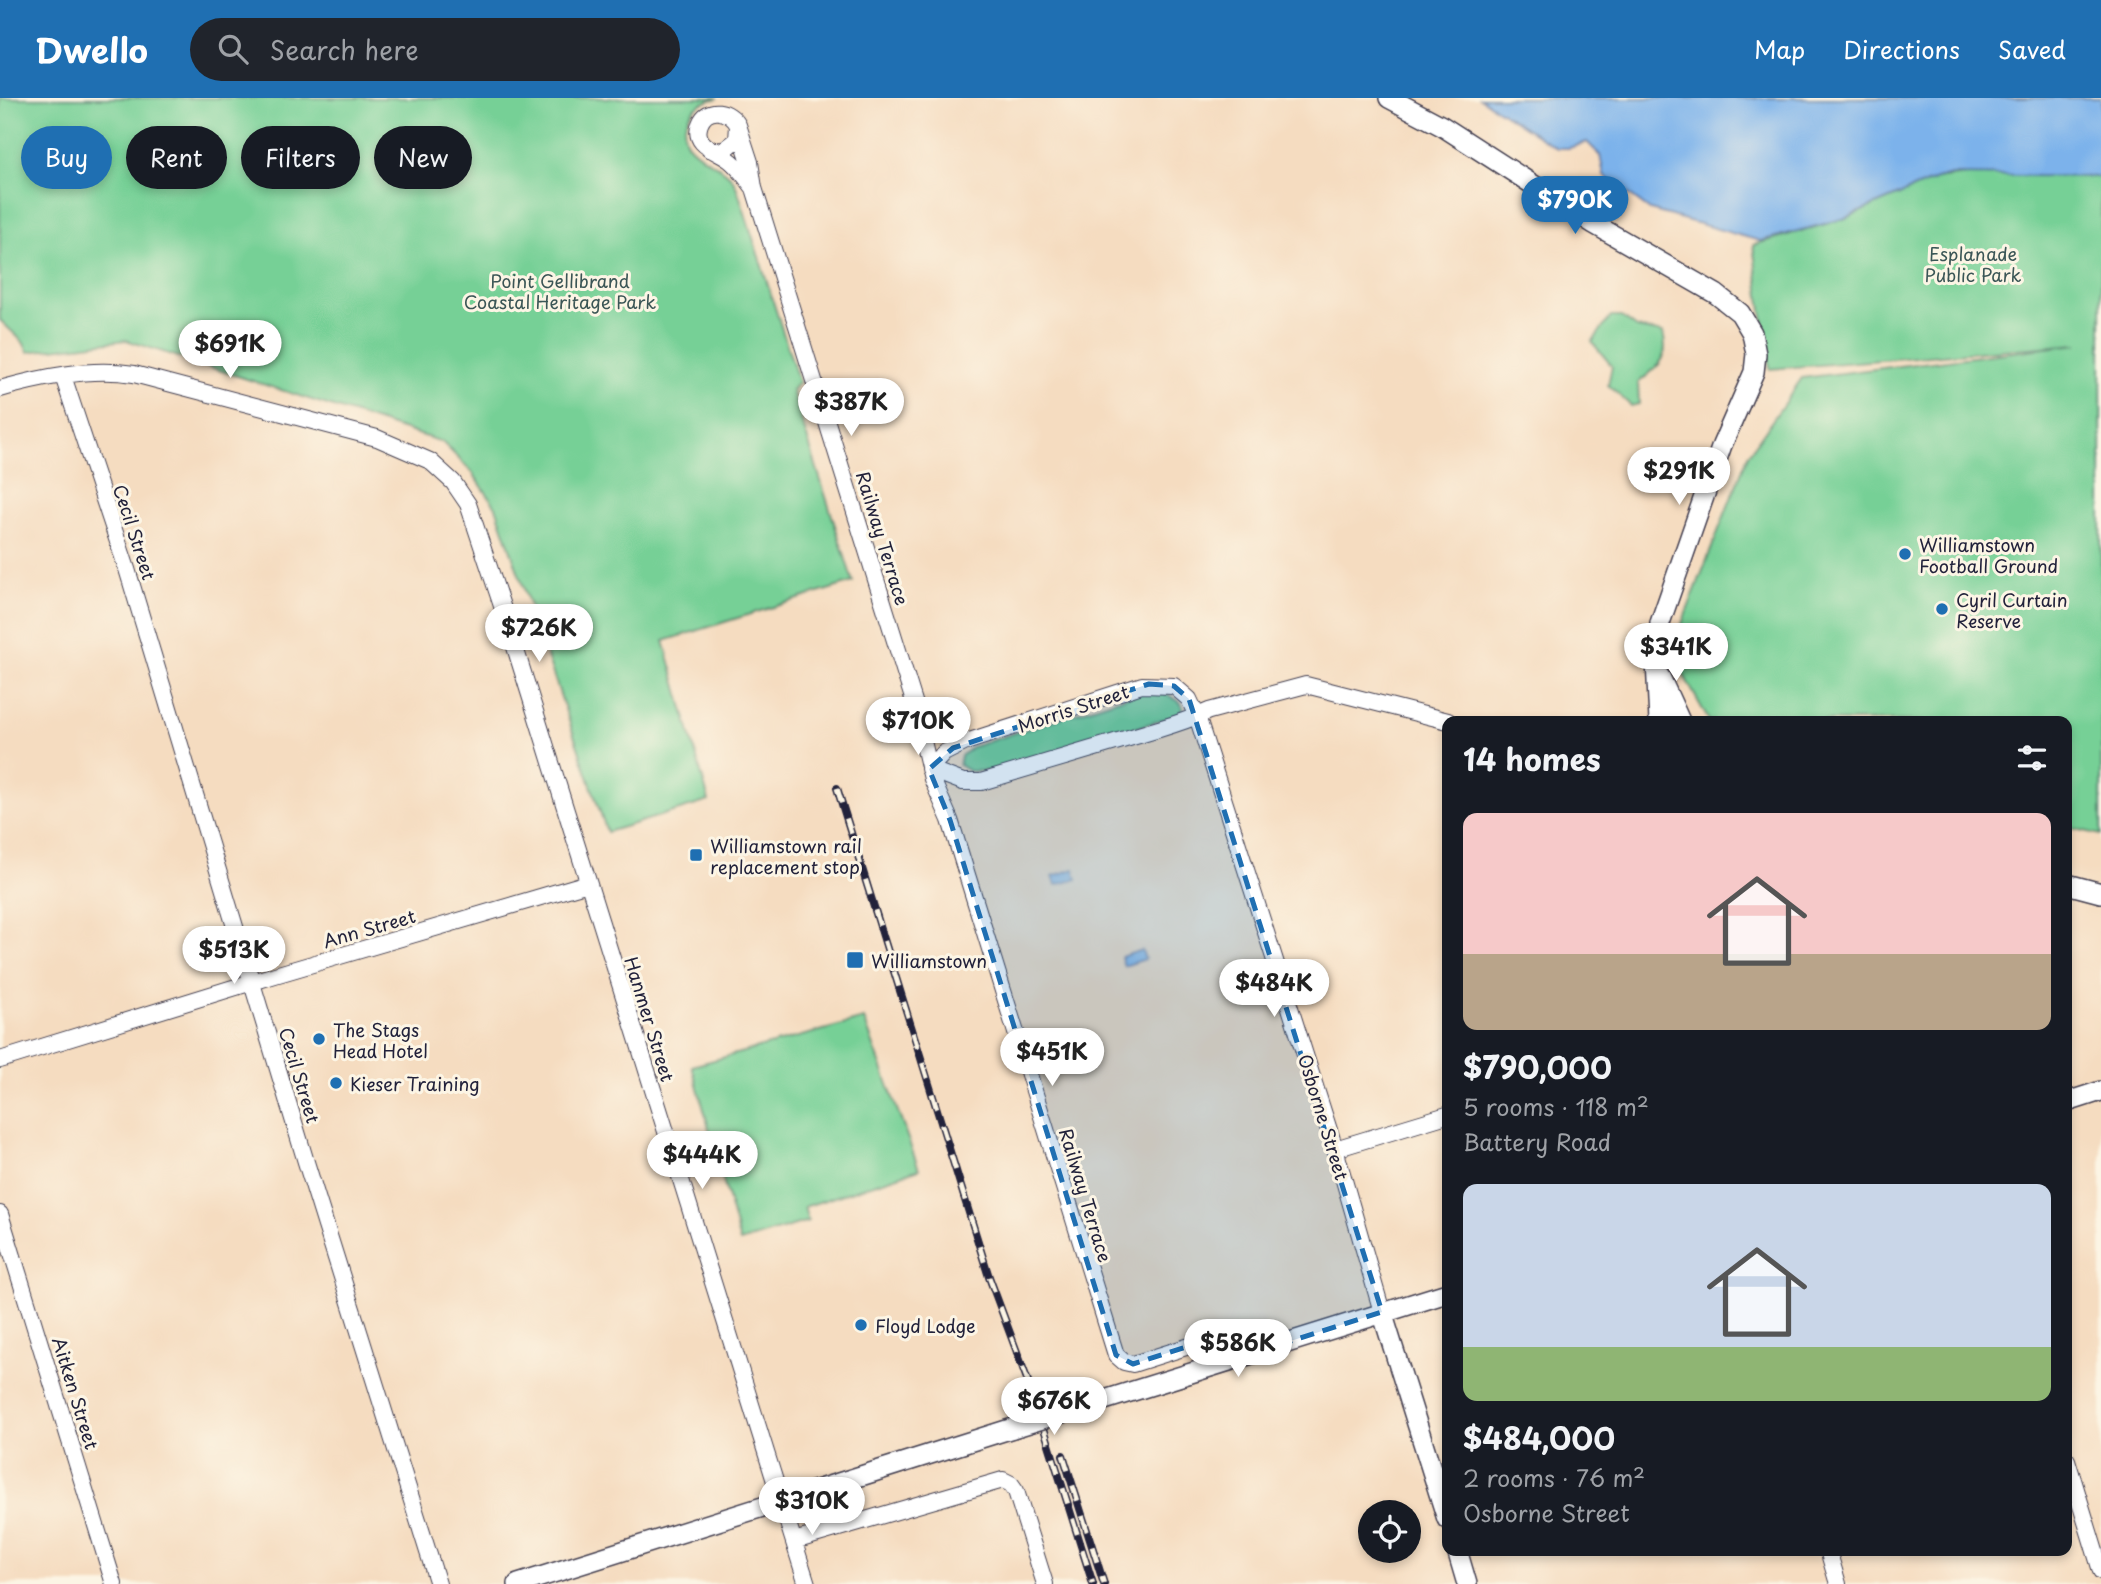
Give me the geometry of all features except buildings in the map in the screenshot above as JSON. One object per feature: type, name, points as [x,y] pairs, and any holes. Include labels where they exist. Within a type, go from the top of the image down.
[{"type":"street","points":[[1389,98],[1442,126],[1594,224],[1716,294],[1736,308],[1748,323],[1756,354],[1754,372],[1722,444],[1662,616],[1656,645],[1658,672],[1672,716]]},
{"type":"street","points":[[713,112],[723,112],[733,117],[738,125],[739,135],[732,147],[718,152],[709,149],[701,142],[698,132],[704,117],[713,112]]},
{"type":"street","name":"Railway Terrace","points":[[738,125],[752,168],[754,188],[912,699],[929,769],[950,820],[1116,1355],[1124,1362],[1133,1364],[1222,1336],[1236,1338],[1259,1351]]},
{"type":"street","name":"Railway Terrace","points":[[709,149],[734,164],[754,188]]},
{"type":"street","name":"Hanmer Street","points":[[64,376],[113,371],[134,374],[388,442],[420,456],[443,471],[464,496],[807,1584]]},
{"type":"street","points":[[0,389],[64,376]]},
{"type":"street","name":"Cecil Street","points":[[64,376],[127,569],[439,1584]]},
{"type":"street","name":"Morris Street","points":[[929,769],[947,751],[966,742],[1149,684],[1180,689],[1189,699],[1197,716]]},
{"type":"street","points":[[929,769],[963,782],[987,781],[1301,684],[1442,719]]},
{"type":"street","name":"Railway Terrace","points":[[912,699],[933,746],[943,748],[966,742]]},
{"type":"street","name":"Osborne Street","points":[[1197,716],[1335,1149],[1442,1504]]},
{"type":"street","name":"Ann Street","points":[[0,1060],[252,981],[588,883]]},
{"type":"street","points":[[2072,885],[2101,893]]},
{"type":"street","points":[[2072,1100],[2101,1091]]},
{"type":"street","points":[[1335,1149],[1442,1117]]},
{"type":"street","name":"Aitken Street","points":[[0,1214],[114,1584]]},
{"type":"street","points":[[518,1584],[1442,1294]]},
{"type":"street","points":[[2072,1476],[2101,1571]]},
{"type":"street","points":[[794,1541],[1003,1480],[1011,1484],[1016,1491],[1045,1584]]},
{"type":"street","points":[[1459,1556],[1467,1584]]},
{"type":"street","points":[[1830,1556],[1838,1584]]},
{"type":"highlighted area","points":[[1149,684],[1174,686],[1189,699],[1382,1312],[1259,1351],[1221,1336],[1133,1364],[1116,1355],[950,820],[929,769],[953,748]]},
{"type":"green space","name":"Point Gellibrand Coastal Heritage Park","points":[[0,98],[718,98],[702,103],[690,114],[685,127],[685,137],[696,152],[730,176],[738,191],[799,383],[792,390],[853,582],[664,641],[709,801],[607,832],[496,507],[472,472],[442,442],[126,340],[28,352],[23,342],[0,320]]},
{"type":"green space","name":"Williamstown Football Ground","points":[[1980,173],[2101,177],[2101,835],[2072,828],[2072,716],[1706,716],[1671,652],[1748,455],[1802,378],[2078,344],[1770,369],[1753,245],[1843,219],[1936,179]]},
{"type":"green space","points":[[1611,317],[1622,317],[1637,328],[1663,333],[1663,357],[1657,367],[1638,383],[1639,404],[1631,406],[1608,385],[1612,366],[1592,342]]},
{"type":"green space","points":[[1161,691],[1180,702],[1183,708],[1178,715],[995,771],[969,771],[959,765],[961,756],[972,747],[1137,693]]},
{"type":"green space","points":[[864,1019],[919,1169],[804,1207],[808,1221],[740,1242],[692,1066]]},
{"type":"water","points":[[1480,98],[2101,98],[2101,177],[1952,175],[1936,179],[1843,219],[1760,241],[1650,210],[1604,176],[1600,155],[1587,142],[1569,148],[1557,148]]},
{"type":"water","points":[[1074,869],[1077,879],[1056,885],[1053,876]]},
{"type":"water","points":[[1142,950],[1145,959],[1124,966],[1121,957]]},
{"type":"railway","points":[[837,788],[989,1277],[1036,1403],[1093,1584]]},
{"type":"railway","points":[[1063,1455],[1104,1584]]},
{"type":"place","name":"Williamstown Football Ground","points":[[1905,554]]},
{"type":"place","name":"Cyril Curtain Reserve","points":[[1942,609]]},
{"type":"place","name":"Williamstown rail replacement stop","points":[[696,855]]},
{"type":"place","name":"Williamstown","points":[[855,960]]},
{"type":"place","name":"The Stags Head Hotel","points":[[319,1039]]},
{"type":"place","name":"Kieser Training","points":[[336,1083]]},
{"type":"place","name":"Floyd Lodge","points":[[861,1325]]},
{"type":"park label","name":"Esplanade Public Park","points":[[1973,263]]}]
